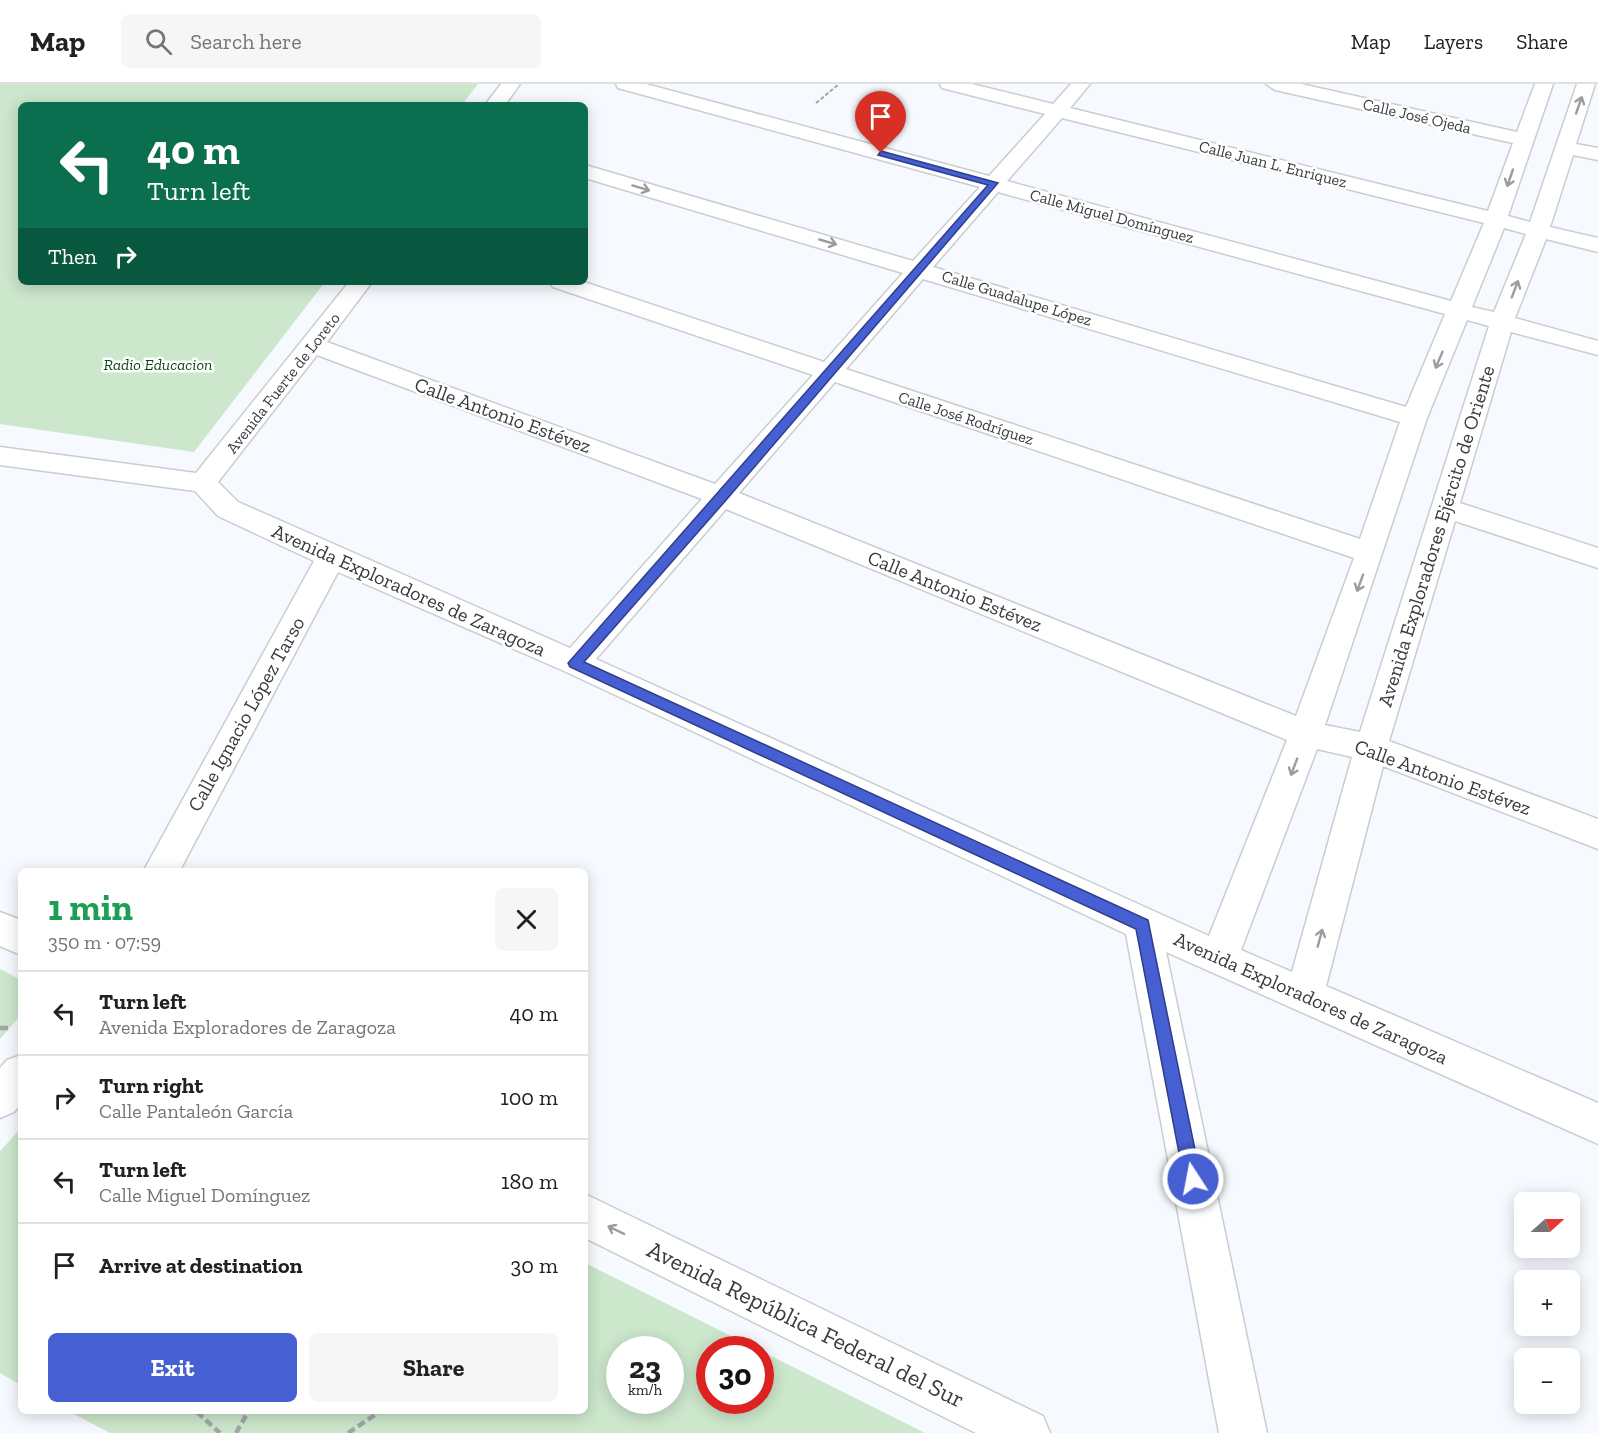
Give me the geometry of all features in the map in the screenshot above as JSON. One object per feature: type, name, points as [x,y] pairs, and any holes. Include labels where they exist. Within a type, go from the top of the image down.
[{"type":"street","points":[[497,102],[511,84]]},
{"type":"street","name":"Calle Miguel Domínguez","points":[[625,84],[1598,348]]},
{"type":"street","name":"Calle Juan L. Enriquez","points":[[949,84],[1598,245]]},
{"type":"street","points":[[575,663],[723,497],[919,268],[1081,84]]},
{"type":"street","name":"Calle José Ojeda","points":[[1275,84],[1523,140]]},
{"type":"street","points":[[1220,956],[1306,734],[1370,553],[1414,418],[1496,220],[1544,84]]},
{"type":"street","name":"Avenida Exploradores Ejército de Oriente","points":[[1305,995],[1371,748],[1502,322],[1538,230],[1586,84]]},
{"type":"street","points":[[1564,147],[1598,154]]},
{"type":"street","name":"Calle Guadalupe López","points":[[588,172],[919,268],[1414,418]]},
{"type":"street","name":"Avenida Fuerte de Loreto","points":[[203,483],[359,285]]},
{"type":"street","name":"Calle José Rodríguez","points":[[570,285],[1370,553]]},
{"type":"street","name":"Calle Antonio Estévez","points":[[313,345],[723,497],[1306,734],[1371,748],[1598,834]]},
{"type":"street","points":[[0,456],[203,483]]},
{"type":"street","name":"Avenida Exploradores de Zaragoza","points":[[203,483],[228,509],[331,557],[575,663],[1143,924],[1598,1124]]},
{"type":"street","points":[[1445,508],[1598,558]]},
{"type":"street","name":"Calle Ignacio López Tarso","points":[[162,868],[331,557]]},
{"type":"street","points":[[1143,924],[1243,1433]]},
{"type":"street","points":[[0,928],[18,937]]},
{"type":"street","points":[[0,1098],[18,1077]]},
{"type":"street","name":"Avenida República Federal del Sur","points":[[588,1216],[1026,1433]]},
{"type":"path","points":[[816,103],[839,84]]},
{"type":"path","points":[[0,1028],[10,1028]]},
{"type":"path","points":[[198,1414],[220,1433]]},
{"type":"path","points":[[236,1433],[247,1414]]},
{"type":"path","points":[[348,1433],[376,1414]]},
{"type":"green space","name":"Radio Educacion","points":[[0,84],[478,84],[464,102],[18,102],[18,285],[323,285],[194,452],[0,424]]},
{"type":"green space","points":[[0,969],[18,978],[18,1018],[0,1039]]},
{"type":"green space","points":[[18,1131],[18,1383],[0,1373],[0,1151]]},
{"type":"green space","points":[[588,1264],[731,1336],[696,1336],[696,1414],[774,1414],[774,1358],[925,1433],[110,1433],[74,1414],[588,1414]]},
{"type":"route","points":[[881,153],[993,183],[723,497],[575,663],[1143,924],[1193,1179]]}]
